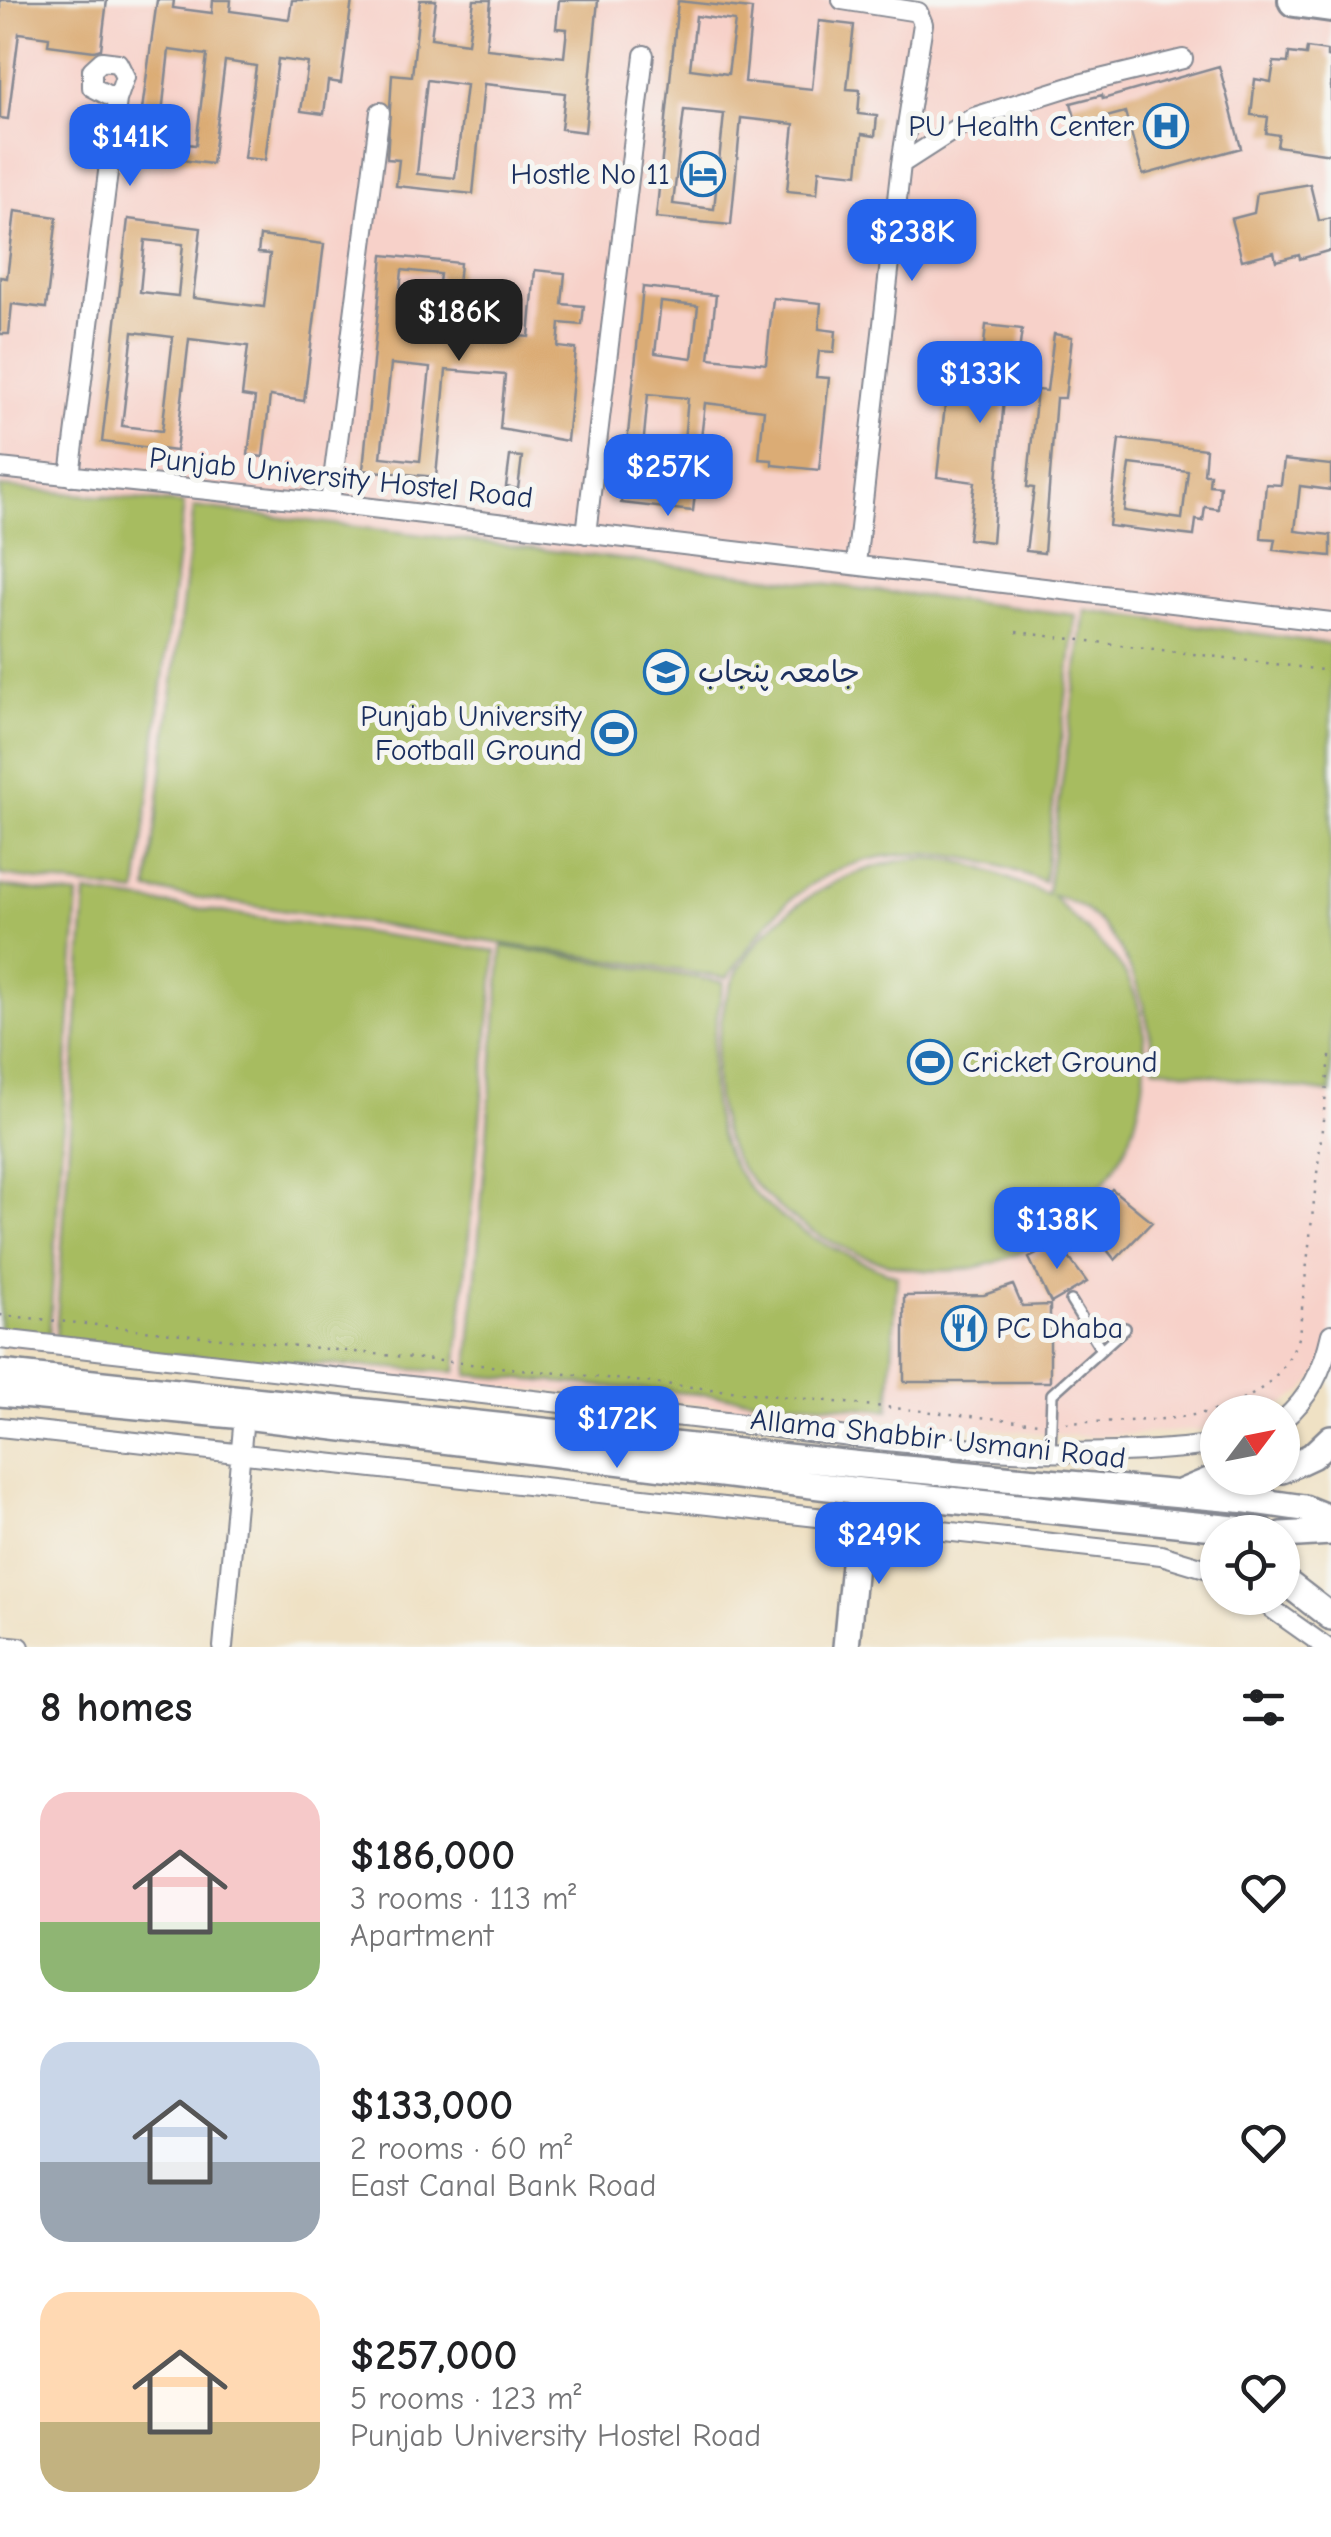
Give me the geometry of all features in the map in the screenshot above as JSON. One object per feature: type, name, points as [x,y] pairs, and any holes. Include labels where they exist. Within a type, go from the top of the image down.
[{"type":"highway","points":[[1294,0],[1331,5]]},
{"type":"main road","name":"Allama Shabbir Usmani Road","points":[[0,1373],[1173,1496],[1247,1500],[1304,1508],[1331,1519]]},
{"type":"main road","name":"Allama Shabbir Usmani Road","points":[[0,1393],[244,1416],[861,1491],[1200,1526]]},
{"type":"main road","points":[[1300,1462],[1331,1438]]},
{"type":"main road","points":[[1173,1496],[1200,1485]]},
{"type":"main road","points":[[846,1647],[861,1491]]},
{"type":"main road","points":[[1178,1524],[1200,1535]]},
{"type":"main road","points":[[1300,1533],[1331,1532]]},
{"type":"main road","points":[[1300,1593],[1331,1617]]},
{"type":"street","points":[[842,0],[906,8],[918,12],[923,24],[902,164],[856,564]]},
{"type":"street","points":[[586,534],[644,55]]},
{"type":"street","points":[[902,164],[974,117],[1079,84],[1183,59]]},
{"type":"street","points":[[70,476],[117,100]]},
{"type":"street","points":[[330,502],[380,112]]},
{"type":"street","name":"Punjab University Hostel Road","points":[[0,468],[330,502],[1331,622]]},
{"type":"street","points":[[1300,1401],[1316,1383],[1331,1334]]},
{"type":"street","points":[[0,1339],[896,1442],[1050,1453],[1164,1452],[1200,1447]]},
{"type":"street","points":[[223,1647],[244,1416]]},
{"type":"street","points":[[0,1427],[1161,1555],[1200,1567]]},
{"type":"street","points":[[1281,1615],[1326,1647]]},
{"type":"street","points":[[0,1645],[20,1647]]},
{"type":"lane","points":[[1071,1301],[1100,1349]]},
{"type":"lane","points":[[1050,1453],[1049,1403],[1056,1388],[1125,1328]]},
{"type":"path","points":[[1016,632],[1331,672]]},
{"type":"path","points":[[0,1315],[1048,1424],[1209,1414],[1254,1395],[1284,1368],[1299,1335],[1331,1048]]},
{"type":"shaded area","name":"جامعہ پنجاب","points":[[0,0],[1331,0],[1331,1358],[1303,1392],[1200,1395],[1200,1430],[1086,1437],[0,1345]]},
{"type":"green space","points":[[0,487],[184,504],[137,893],[0,875]]},
{"type":"green space","name":"Punjab University Football Ground","points":[[194,507],[1076,615],[1044,882],[1013,870],[950,856],[886,856],[855,864],[825,876],[796,895],[776,913],[727,978],[148,890]]},
{"type":"green space","points":[[1085,610],[1331,644],[1331,1093],[1154,1067],[1138,990],[1114,940],[1077,905],[1053,896],[1115,959],[1137,1001],[1145,1069],[1136,1119],[1122,1155],[1100,1187],[1069,1219],[1041,1241],[1009,1257],[957,1270],[898,1266],[869,1258],[840,1246],[787,1214],[736,1160],[723,1128],[716,1093],[716,1059],[726,998],[738,969],[779,920],[833,883],[864,870],[895,862],[941,858],[972,865],[1047,894]]},
{"type":"green space","points":[[0,886],[78,896],[49,1339],[0,1335]]},
{"type":"green space","points":[[86,893],[496,951],[456,1372],[55,1349]]},
{"type":"green space","points":[[502,946],[724,982],[714,1042],[712,1092],[720,1135],[737,1171],[763,1202],[799,1229],[897,1276],[889,1410],[468,1375]]},
{"type":"building","points":[[0,0],[107,0],[101,49],[48,45],[49,37],[19,33],[8,119],[0,118]]},
{"type":"building","points":[[157,0],[174,0],[173,8],[212,13],[213,0],[231,0],[230,11],[289,19],[292,0],[352,0],[341,83],[328,81],[324,114],[301,111],[308,63],[278,59],[265,160],[244,158],[256,66],[225,61],[212,164],[136,154]],"holes":[[[169,50],[207,55],[196,145],[159,141]]]},
{"type":"building","points":[[420,0],[436,0],[431,38],[468,43],[474,0],[491,0],[486,49],[564,57],[567,29],[556,28],[559,0],[598,0],[585,132],[561,129],[565,93],[484,84],[473,194],[396,186],[399,160],[387,159],[392,74],[412,76]],"holes":[[[427,80],[466,85],[455,178],[417,174]]]},
{"type":"building","points":[[678,1],[752,9],[745,82],[812,89],[819,21],[854,25],[847,89],[860,90],[858,114],[877,116],[875,136],[862,134],[858,174],[819,170],[817,194],[787,191],[794,124],[741,118],[731,225],[656,218]],"holes":[[[696,16],[735,21],[728,74],[690,69]],[[684,110],[724,114],[714,209],[673,204]]]},
{"type":"building","points":[[1307,48],[1327,51],[1331,58],[1331,154],[1277,146],[1279,135],[1266,133],[1268,117],[1251,115],[1255,79],[1271,82],[1274,62],[1288,63],[1289,53],[1306,55]]},
{"type":"building","points":[[1219,66],[1241,148],[1143,175],[1125,112],[1077,125],[1071,103],[1102,95],[1103,99]]},
{"type":"building","points":[[1310,184],[1319,221],[1331,218],[1331,250],[1300,259],[1299,255],[1276,261],[1274,252],[1242,260],[1231,219],[1254,213],[1257,193]]},
{"type":"building","points":[[15,211],[57,217],[46,308],[12,304],[9,334],[0,334],[0,277],[7,278]]},
{"type":"building","points":[[128,219],[201,228],[193,298],[264,307],[270,254],[258,253],[260,236],[324,244],[304,401],[270,396],[263,457],[248,455],[255,398],[242,396],[248,346],[189,339],[176,451],[102,442]],"holes":[[[145,240],[183,244],[178,296],[140,292]],[[133,332],[173,337],[162,431],[122,426]]]},
{"type":"building","points":[[383,255],[460,263],[454,330],[529,337],[535,270],[565,273],[562,304],[584,306],[582,325],[560,323],[558,347],[576,349],[567,441],[500,429],[505,375],[446,370],[436,477],[363,470]],"holes":[[[402,270],[440,274],[434,327],[397,323]],[[391,364],[430,368],[420,461],[381,457]]]},
{"type":"building","points":[[643,287],[716,295],[709,358],[766,364],[773,298],[821,303],[819,329],[836,331],[834,352],[819,351],[816,377],[829,378],[819,470],[772,465],[772,460],[759,459],[764,410],[705,403],[693,511],[621,503]],"holes":[[[661,302],[698,306],[692,358],[655,353]],[[648,394],[688,398],[680,483],[640,480]]]},
{"type":"building","points":[[986,325],[1022,329],[1013,399],[1004,398],[992,542],[968,539],[975,482],[937,477],[948,378],[980,382]]},
{"type":"building","points":[[1054,334],[1072,337],[1065,398],[1056,398],[1044,553],[1026,551],[1034,488],[1027,487],[1037,390],[1047,391]]},
{"type":"building","points":[[1119,439],[1206,449],[1204,474],[1210,474],[1209,485],[1220,486],[1218,509],[1205,507],[1203,521],[1196,520],[1194,536],[1109,526]],"holes":[[[1130,464],[1188,471],[1182,519],[1124,511]]]},
{"type":"building","points":[[510,456],[522,457],[518,489],[506,487]]},
{"type":"building","points":[[1284,460],[1331,465],[1331,490],[1300,486],[1295,531],[1331,535],[1331,556],[1273,550],[1275,539],[1261,538],[1266,484],[1281,485]]},
{"type":"building","points":[[1112,1189],[1152,1222],[1115,1260],[1083,1219]]},
{"type":"building","points":[[1058,1243],[1087,1282],[1051,1303],[1029,1258]]},
{"type":"building","points":[[1013,1285],[1022,1306],[1050,1305],[1050,1382],[904,1382],[904,1296],[984,1295]]},
{"type":"place","name":"PU Health Center","points":[[1166,126]]},
{"type":"place","name":"Hostle No 11","points":[[703,174]]},
{"type":"place","name":"جامعہ پنجاب","points":[[666,672]]},
{"type":"place","name":"Punjab University Football Ground","points":[[614,733]]},
{"type":"place","name":"Cricket Ground","points":[[930,1062]]},
{"type":"place","name":"PC Dhaba","points":[[964,1328]]}]
